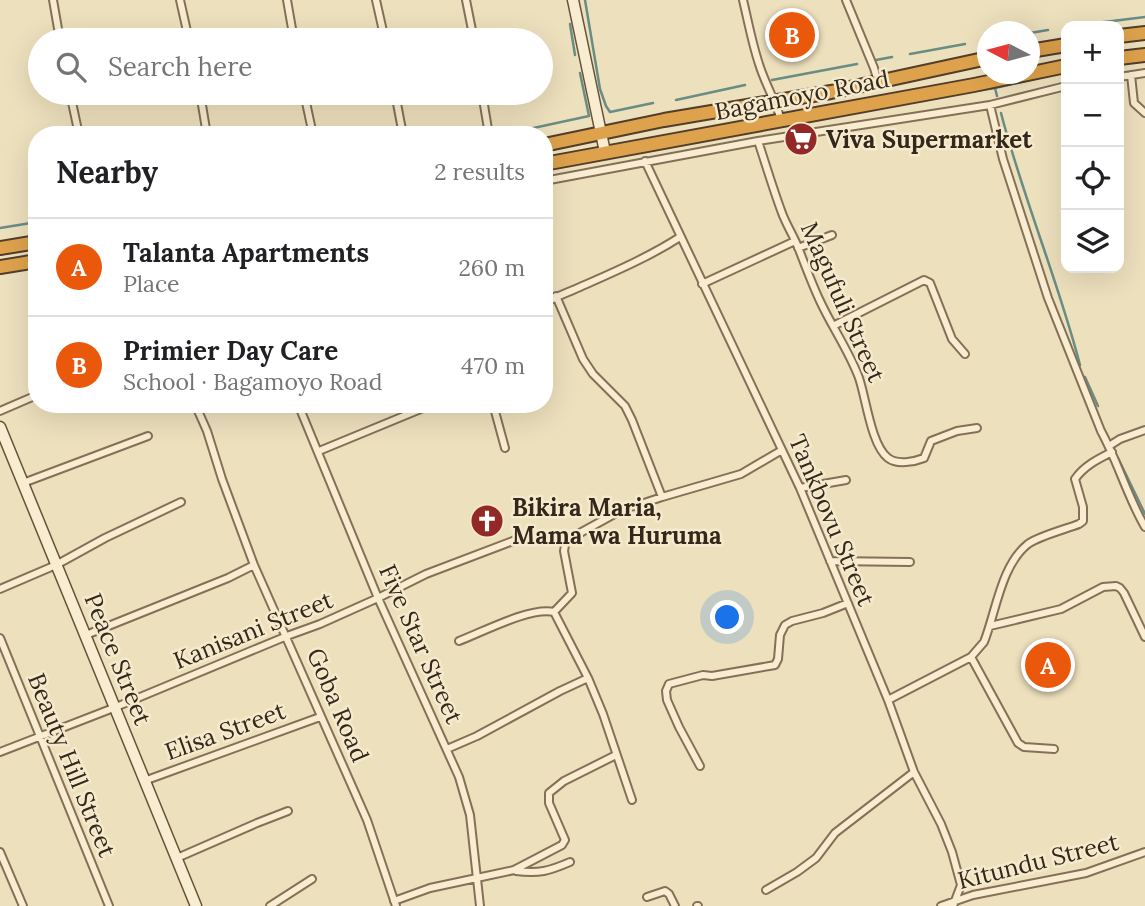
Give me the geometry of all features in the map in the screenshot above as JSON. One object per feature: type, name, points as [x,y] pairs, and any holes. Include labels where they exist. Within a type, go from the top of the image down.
[{"type":"highway","points":[[1124,35],[1145,33]]},
{"type":"highway","points":[[1040,49],[1061,46]]},
{"type":"highway","points":[[1124,57],[1145,55]]},
{"type":"highway","name":"Bagamoyo Road","points":[[553,143],[664,120],[831,92],[977,60]]},
{"type":"highway","name":"Bagamoyo Road","points":[[553,162],[1061,67]]},
{"type":"highway","points":[[0,248],[28,243]]},
{"type":"highway","points":[[0,267],[28,262]]},
{"type":"street","points":[[53,0],[58,28]]},
{"type":"street","points":[[180,0],[186,28]]},
{"type":"street","points":[[287,0],[292,28]]},
{"type":"street","points":[[376,0],[382,28]]},
{"type":"street","points":[[466,0],[472,28]]},
{"type":"street","points":[[573,0],[606,152]]},
{"type":"street","points":[[743,0],[758,62],[767,87],[776,100],[781,120]]},
{"type":"street","points":[[846,0],[878,82]]},
{"type":"street","points":[[1124,76],[1145,73]]},
{"type":"street","points":[[1131,75],[1134,103],[1145,113]]},
{"type":"street","points":[[553,179],[758,141],[990,105],[1061,87]]},
{"type":"street","points":[[73,105],[77,126]]},
{"type":"street","points":[[202,105],[205,126]]},
{"type":"street","points":[[307,105],[311,126]]},
{"type":"street","points":[[398,105],[402,126]]},
{"type":"street","points":[[484,105],[488,126]]},
{"type":"street","points":[[990,105],[1003,159],[1048,298],[1095,418],[1145,527]]},
{"type":"street","points":[[671,141],[674,156]]},
{"type":"street","name":"Magufuli Street","points":[[758,141],[783,215],[817,296],[841,338],[859,378],[877,443],[887,458],[900,462],[919,460],[924,458],[931,441],[957,431],[977,428]]},
{"type":"street","name":"Tankbovu Street","points":[[645,161],[800,488],[888,700],[914,772],[941,824],[961,885],[955,903]]},
{"type":"street","points":[[702,284],[797,244],[832,234]]},
{"type":"street","points":[[553,298],[650,255],[680,237]]},
{"type":"street","points":[[833,326],[924,280],[930,284],[952,338],[965,354]]},
{"type":"street","points":[[556,296],[583,359],[593,374],[625,406],[662,497]]},
{"type":"street","points":[[0,411],[28,399]]},
{"type":"street","name":"Goba Road","points":[[199,413],[254,565],[367,820],[395,904]]},
{"type":"street","name":"Five Star Street","points":[[302,413],[378,598],[459,777],[470,815],[480,906]]},
{"type":"street","points":[[319,451],[411,413]]},
{"type":"street","points":[[495,413],[505,448]]},
{"type":"street","name":"Peace Street","points":[[0,427],[196,906]]},
{"type":"street","points":[[888,700],[971,656],[984,642],[1007,572],[1016,558],[1030,543],[1083,520],[1083,507],[1075,479],[1078,474],[1120,439],[1145,430]]},
{"type":"street","points":[[23,483],[148,436]]},
{"type":"street","points":[[554,612],[572,593],[564,551],[569,539],[626,507],[741,474],[782,450]]},
{"type":"street","points":[[800,488],[846,480]]},
{"type":"street","points":[[0,589],[56,565],[104,538],[181,502]]},
{"type":"street","name":"Kanisani Street","points":[[0,752],[320,624],[426,574],[518,539]]},
{"type":"street","points":[[830,561],[910,562]]},
{"type":"street","points":[[86,635],[254,565]]},
{"type":"street","points":[[990,626],[1061,609],[1092,591],[1111,585],[1120,588],[1124,593],[1145,637]]},
{"type":"street","points":[[700,766],[667,700],[666,687],[703,675],[712,676],[775,665],[780,635],[785,625],[848,603]]},
{"type":"street","points":[[459,641],[541,611],[554,612]]},
{"type":"street","points":[[554,612],[603,715],[632,800]]},
{"type":"street","name":"Beauty Hill Street","points":[[0,638],[109,906]]},
{"type":"street","points":[[971,656],[1018,743],[1024,747],[1054,749]]},
{"type":"street","points":[[447,749],[587,678]]},
{"type":"street","name":"Elisa Street","points":[[144,781],[320,717]]},
{"type":"street","points":[[395,904],[430,888],[514,870],[562,845],[565,841],[563,833],[549,803],[549,793],[565,781],[616,755]]},
{"type":"street","points":[[766,890],[816,858],[835,834],[914,772]]},
{"type":"street","points":[[177,858],[288,811]]},
{"type":"street","points":[[0,852],[23,906]]},
{"type":"street","name":"Kitundu Street","points":[[941,906],[972,895],[1086,873],[1145,852]]},
{"type":"street","points":[[514,870],[546,872],[570,862]]},
{"type":"street","points":[[270,906],[312,879]]},
{"type":"street","points":[[647,897],[665,891],[675,906]]},
{"type":"waterway","points":[[585,0],[600,89],[606,106],[610,112],[653,103]]},
{"type":"waterway","points":[[1113,21],[1145,17]]},
{"type":"waterway","points":[[570,24],[575,55]]},
{"type":"waterway","points":[[1040,31],[1048,30]]},
{"type":"waterway","points":[[910,54],[965,44]]},
{"type":"waterway","points":[[876,60],[892,57]]},
{"type":"waterway","points":[[772,80],[857,64]]},
{"type":"waterway","points":[[543,126],[589,116],[580,73]]},
{"type":"waterway","points":[[974,91],[1043,77]]},
{"type":"waterway","points":[[676,100],[745,85]]},
{"type":"waterway","points":[[995,88],[997,96]]},
{"type":"waterway","points":[[1001,113],[1080,365]]},
{"type":"waterway","points":[[0,228],[28,223]]},
{"type":"waterway","points":[[1085,377],[1098,406]]},
{"type":"waterway","points":[[1118,458],[1145,514]]},
{"type":"place","name":"Primier Day Care","points":[[792,35]]},
{"type":"place","name":"Viva Supermarket","points":[[801,139]]},
{"type":"place","name":"Bikira Maria, Mama wa Huruma","points":[[487,521]]},
{"type":"place","name":"Talanta Apartments","points":[[1048,665]]}]
